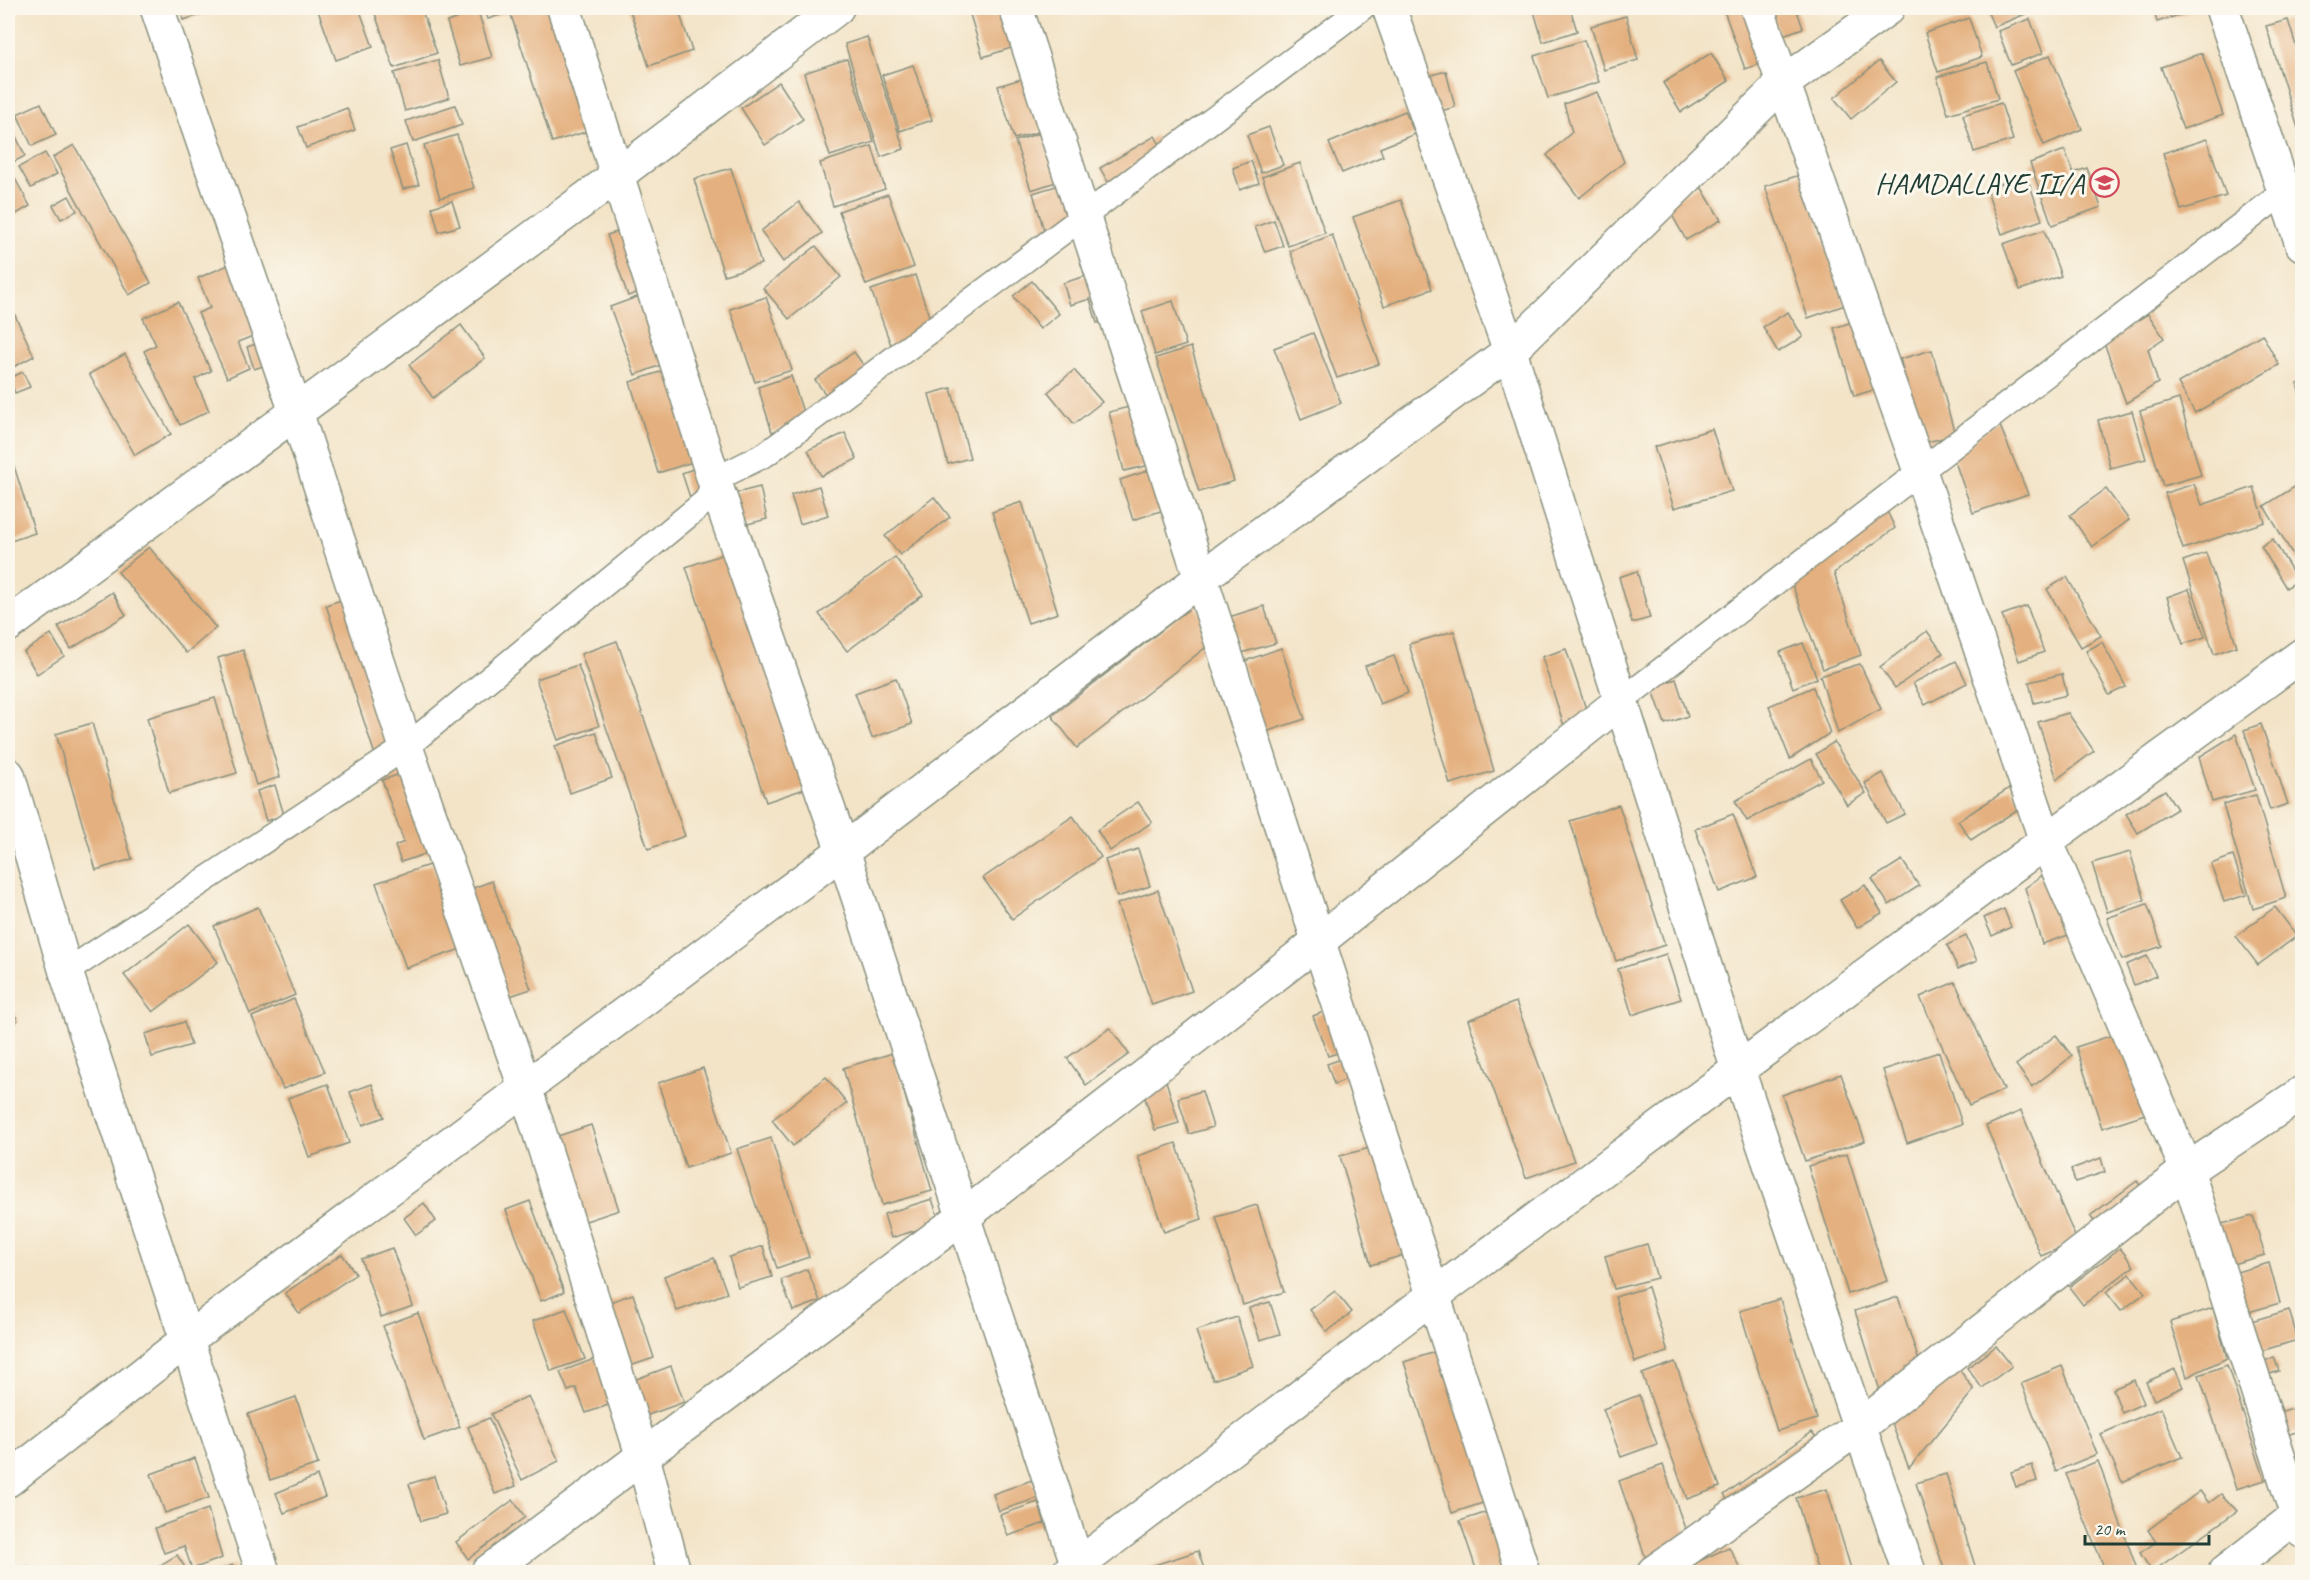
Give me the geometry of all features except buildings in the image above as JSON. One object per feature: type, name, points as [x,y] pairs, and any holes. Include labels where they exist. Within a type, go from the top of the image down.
[{"type":"street","points":[[157,8],[296,412],[406,747],[525,1087],[643,1457],[674,1572]]},
{"type":"street","points":[[564,8],[619,174],[714,480],[843,851],[1076,1570],[1433,1296],[2046,841],[2302,655]]},
{"type":"street","points":[[8,625],[619,174],[837,8]]},
{"type":"street","points":[[1016,8],[1523,1572]]},
{"type":"street","points":[[1389,8],[1510,351],[1738,1070],[1858,1428],[1909,1572]]},
{"type":"street","points":[[1757,8],[1920,471],[2046,841],[2187,1170],[2301,1520],[2225,1572]]},
{"type":"street","points":[[8,1480],[188,1339],[843,851],[1201,578],[1510,351],[1782,84],[1888,8]]},
{"type":"street","points":[[2222,8],[2302,244]]},
{"type":"street","points":[[488,1572],[963,1217],[1318,941],[1621,701]]},
{"type":"street","points":[[8,775],[66,972],[263,1572]]},
{"type":"street","points":[[1654,1572],[1858,1428],[2187,1170],[2302,1093]]},
{"type":"lane","points":[[66,972],[406,747],[707,500],[714,480],[766,454],[1362,8]]},
{"type":"lane","points":[[1621,701],[2284,192]]},
{"type":"place","name":"HAMDALLAYE II/A","points":[[2105,183]]}]
